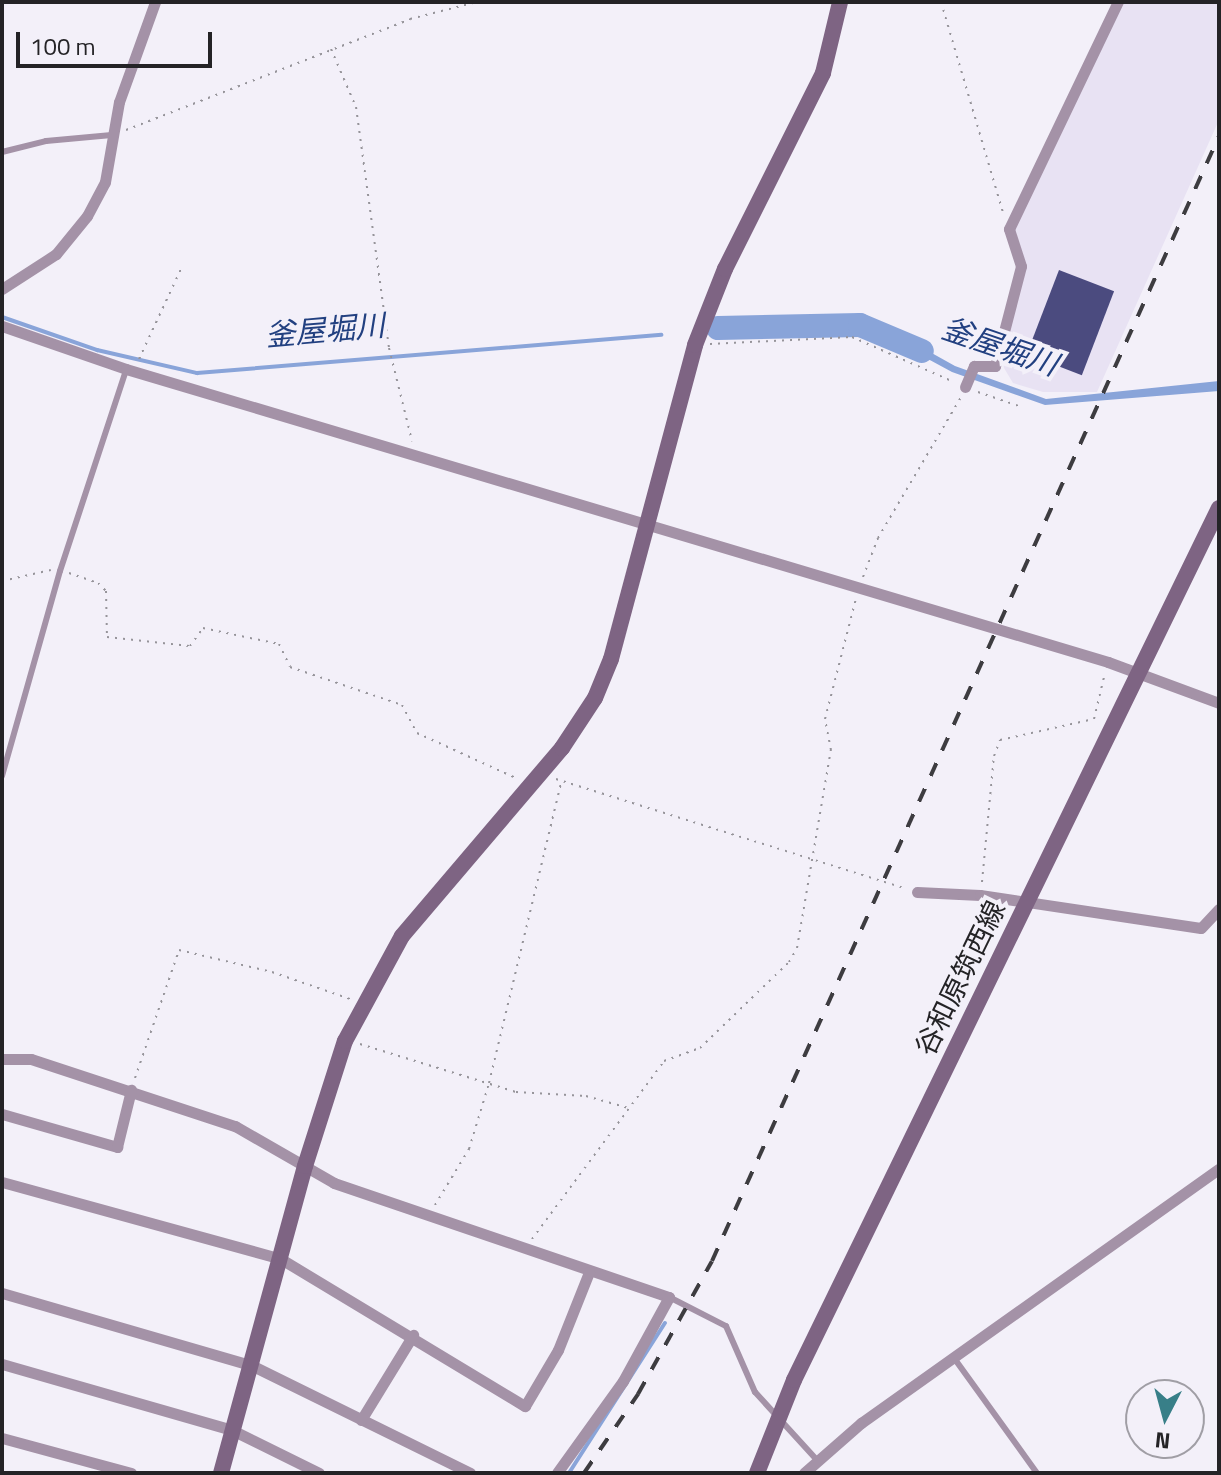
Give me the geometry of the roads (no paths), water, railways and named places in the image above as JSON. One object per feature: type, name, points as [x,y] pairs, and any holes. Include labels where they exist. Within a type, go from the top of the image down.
[{"type":"street","points":[[2,289],[56,254],[81,225],[105,182],[112,135],[155,2]]},
{"type":"street","points":[[221,1473],[253,1366],[305,1166],[345,1041],[363,1003],[424,906],[529,786],[595,698],[611,659],[695,345],[725,269],[823,73],[840,2]]},
{"type":"street","points":[[965,387],[974,366],[995,366],[1021,266],[1009,229],[1118,2]]},
{"type":"street","points":[[2,326],[130,370],[414,453],[857,591],[1108,662],[1219,703]]},
{"type":"street","name":"谷和原筑西線","points":[[757,1473],[778,1419],[1026,901],[1219,508]]},
{"type":"street","points":[[917,892],[980,895],[1201,928],[1219,909]]},
{"type":"street","points":[[2,1059],[31,1059],[235,1126],[334,1183],[669,1297],[623,1381],[557,1473]]},
{"type":"street","points":[[2,1114],[117,1147],[131,1090]]},
{"type":"street","points":[[804,1473],[816,1459],[1219,1169]]},
{"type":"street","points":[[2,1182],[281,1259],[413,1335],[525,1406],[558,1350],[589,1272]]},
{"type":"street","points":[[2,1293],[253,1366],[470,1473]]},
{"type":"street","points":[[361,1420],[413,1335]]},
{"type":"street","points":[[2,1364],[232,1430],[319,1473]]},
{"type":"street","points":[[2,1438],[131,1473]]},
{"type":"lane","points":[[2,152],[46,141],[112,135]]},
{"type":"lane","points":[[2,776],[60,571],[130,370]]},
{"type":"lane","points":[[669,1297],[726,1326],[747,1377],[778,1419],[816,1459]]},
{"type":"lane","points":[[954,1358],[1037,1473]]},
{"type":"water","points":[[894,332],[955,366],[1046,399],[1219,381],[1219,391],[1045,405],[952,372],[891,339]]},
{"type":"waterway","name":"釜屋堀川","points":[[2,317],[97,350],[197,373],[661,335]]},
{"type":"waterway","name":"釜屋堀川","points":[[718,328],[860,325],[922,351]]},
{"type":"waterway","points":[[569,1473],[665,1323]]},
{"type":"railway","points":[[584,1473],[638,1394],[712,1261],[1219,136]]}]
